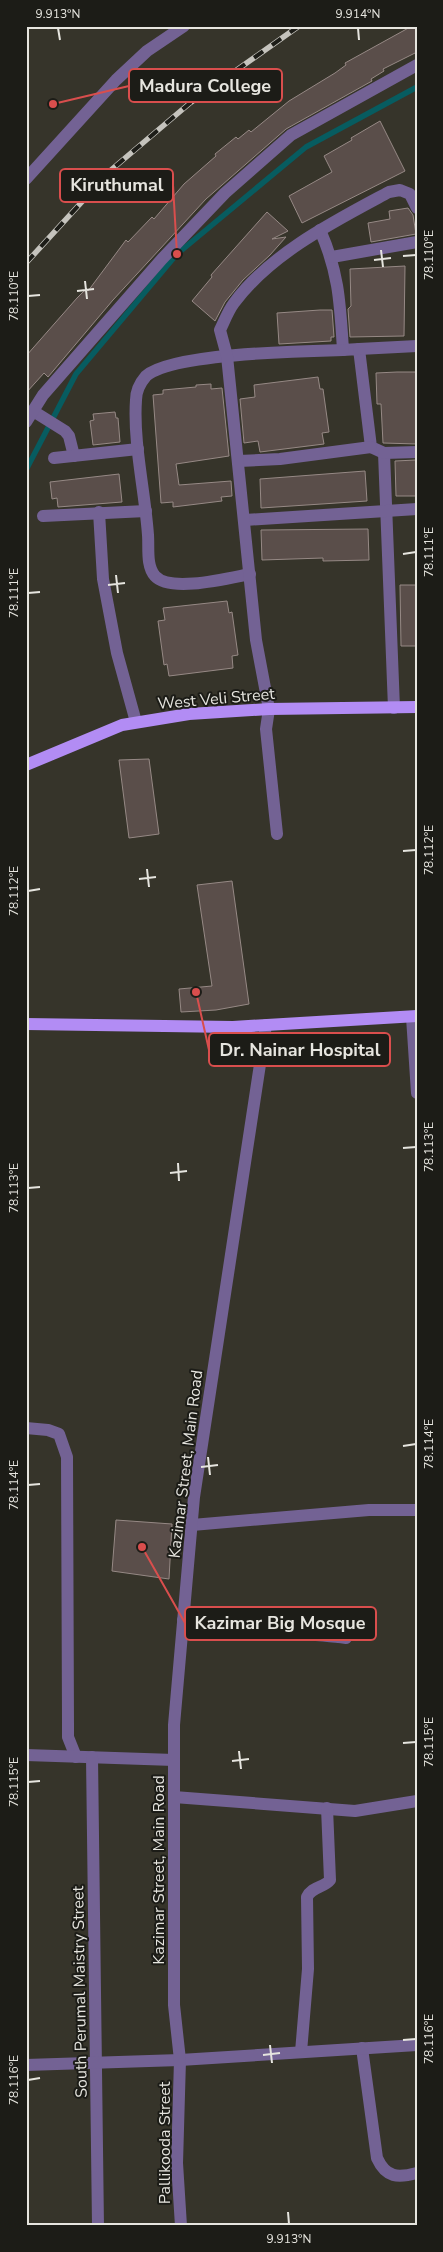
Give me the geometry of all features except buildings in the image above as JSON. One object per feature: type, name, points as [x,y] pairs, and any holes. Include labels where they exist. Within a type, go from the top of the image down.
[{"type":"main road","name":"West Veli Street","points":[[26,765],[122,725],[136,722],[190,714],[269,709],[417,707]]},
{"type":"main road","points":[[26,1024],[233,1027],[414,1016]]},
{"type":"street","points":[[26,179],[116,80],[147,51],[184,26]]},
{"type":"street","points":[[74,456],[69,436],[65,431],[30,417],[49,388],[168,253],[225,193],[291,135],[417,65]]},
{"type":"street","points":[[277,834],[266,729],[269,709],[256,640],[227,356],[220,330],[233,304],[258,275],[320,230],[388,192],[400,190],[410,194],[417,208]]},
{"type":"street","points":[[320,230],[332,256],[338,284],[343,350]]},
{"type":"street","points":[[332,256],[417,242]]},
{"type":"street","points":[[250,574],[182,584],[168,583],[156,576],[150,567],[146,511],[138,449],[136,399],[139,385],[148,375],[168,365],[227,356],[417,346]]},
{"type":"street","points":[[359,349],[371,448]]},
{"type":"street","points":[[239,461],[280,459],[371,448],[384,453],[417,452]]},
{"type":"street","points":[[54,458],[138,449]]},
{"type":"street","points":[[384,453],[394,708]]},
{"type":"street","points":[[245,520],[417,509]]},
{"type":"street","points":[[43,516],[146,511]]},
{"type":"street","points":[[99,512],[103,579],[117,653],[136,722]]},
{"type":"street","points":[[414,1016],[417,1093]]},
{"type":"street","name":"Kazimar Street, Main Road","points":[[180,2060],[174,2005],[174,1726],[192,1525],[266,1026]]},
{"type":"street","points":[[26,1428],[48,1430],[59,1434],[67,1457],[68,1736],[76,1756]]},
{"type":"street","points":[[192,1525],[369,1510],[417,1510]]},
{"type":"street","points":[[183,1620],[236,1629],[261,1629],[346,1638]]},
{"type":"street","points":[[26,1755],[174,1760]]},
{"type":"street","name":"South Perumal Maistry Street","points":[[92,1757],[98,2226]]},
{"type":"street","points":[[174,1797],[355,1811],[417,1801]]},
{"type":"street","points":[[301,2052],[308,1969],[306,1897],[312,1890],[328,1884],[330,1880],[327,1808]]},
{"type":"street","points":[[26,2065],[180,2060],[417,2045]]},
{"type":"street","points":[[362,2048],[377,2158],[382,2168],[389,2174],[397,2176],[417,2173]]},
{"type":"street","name":"Pallikooda Street","points":[[180,2060],[176,2163],[181,2226]]},
{"type":"waterway","points":[[26,470],[76,374],[177,254],[306,147],[417,87]]},
{"type":"railway","points":[[26,263],[111,170],[190,103],[299,26]]},
{"type":"place","name":"Madura College","points":[[53,104]]},
{"type":"place","name":"Kiruthumal","points":[[177,254]]},
{"type":"place","name":"Dr. Nainar Hospital","points":[[196,992]]},
{"type":"place","name":"Kazimar Big Mosque","points":[[142,1547]]}]
